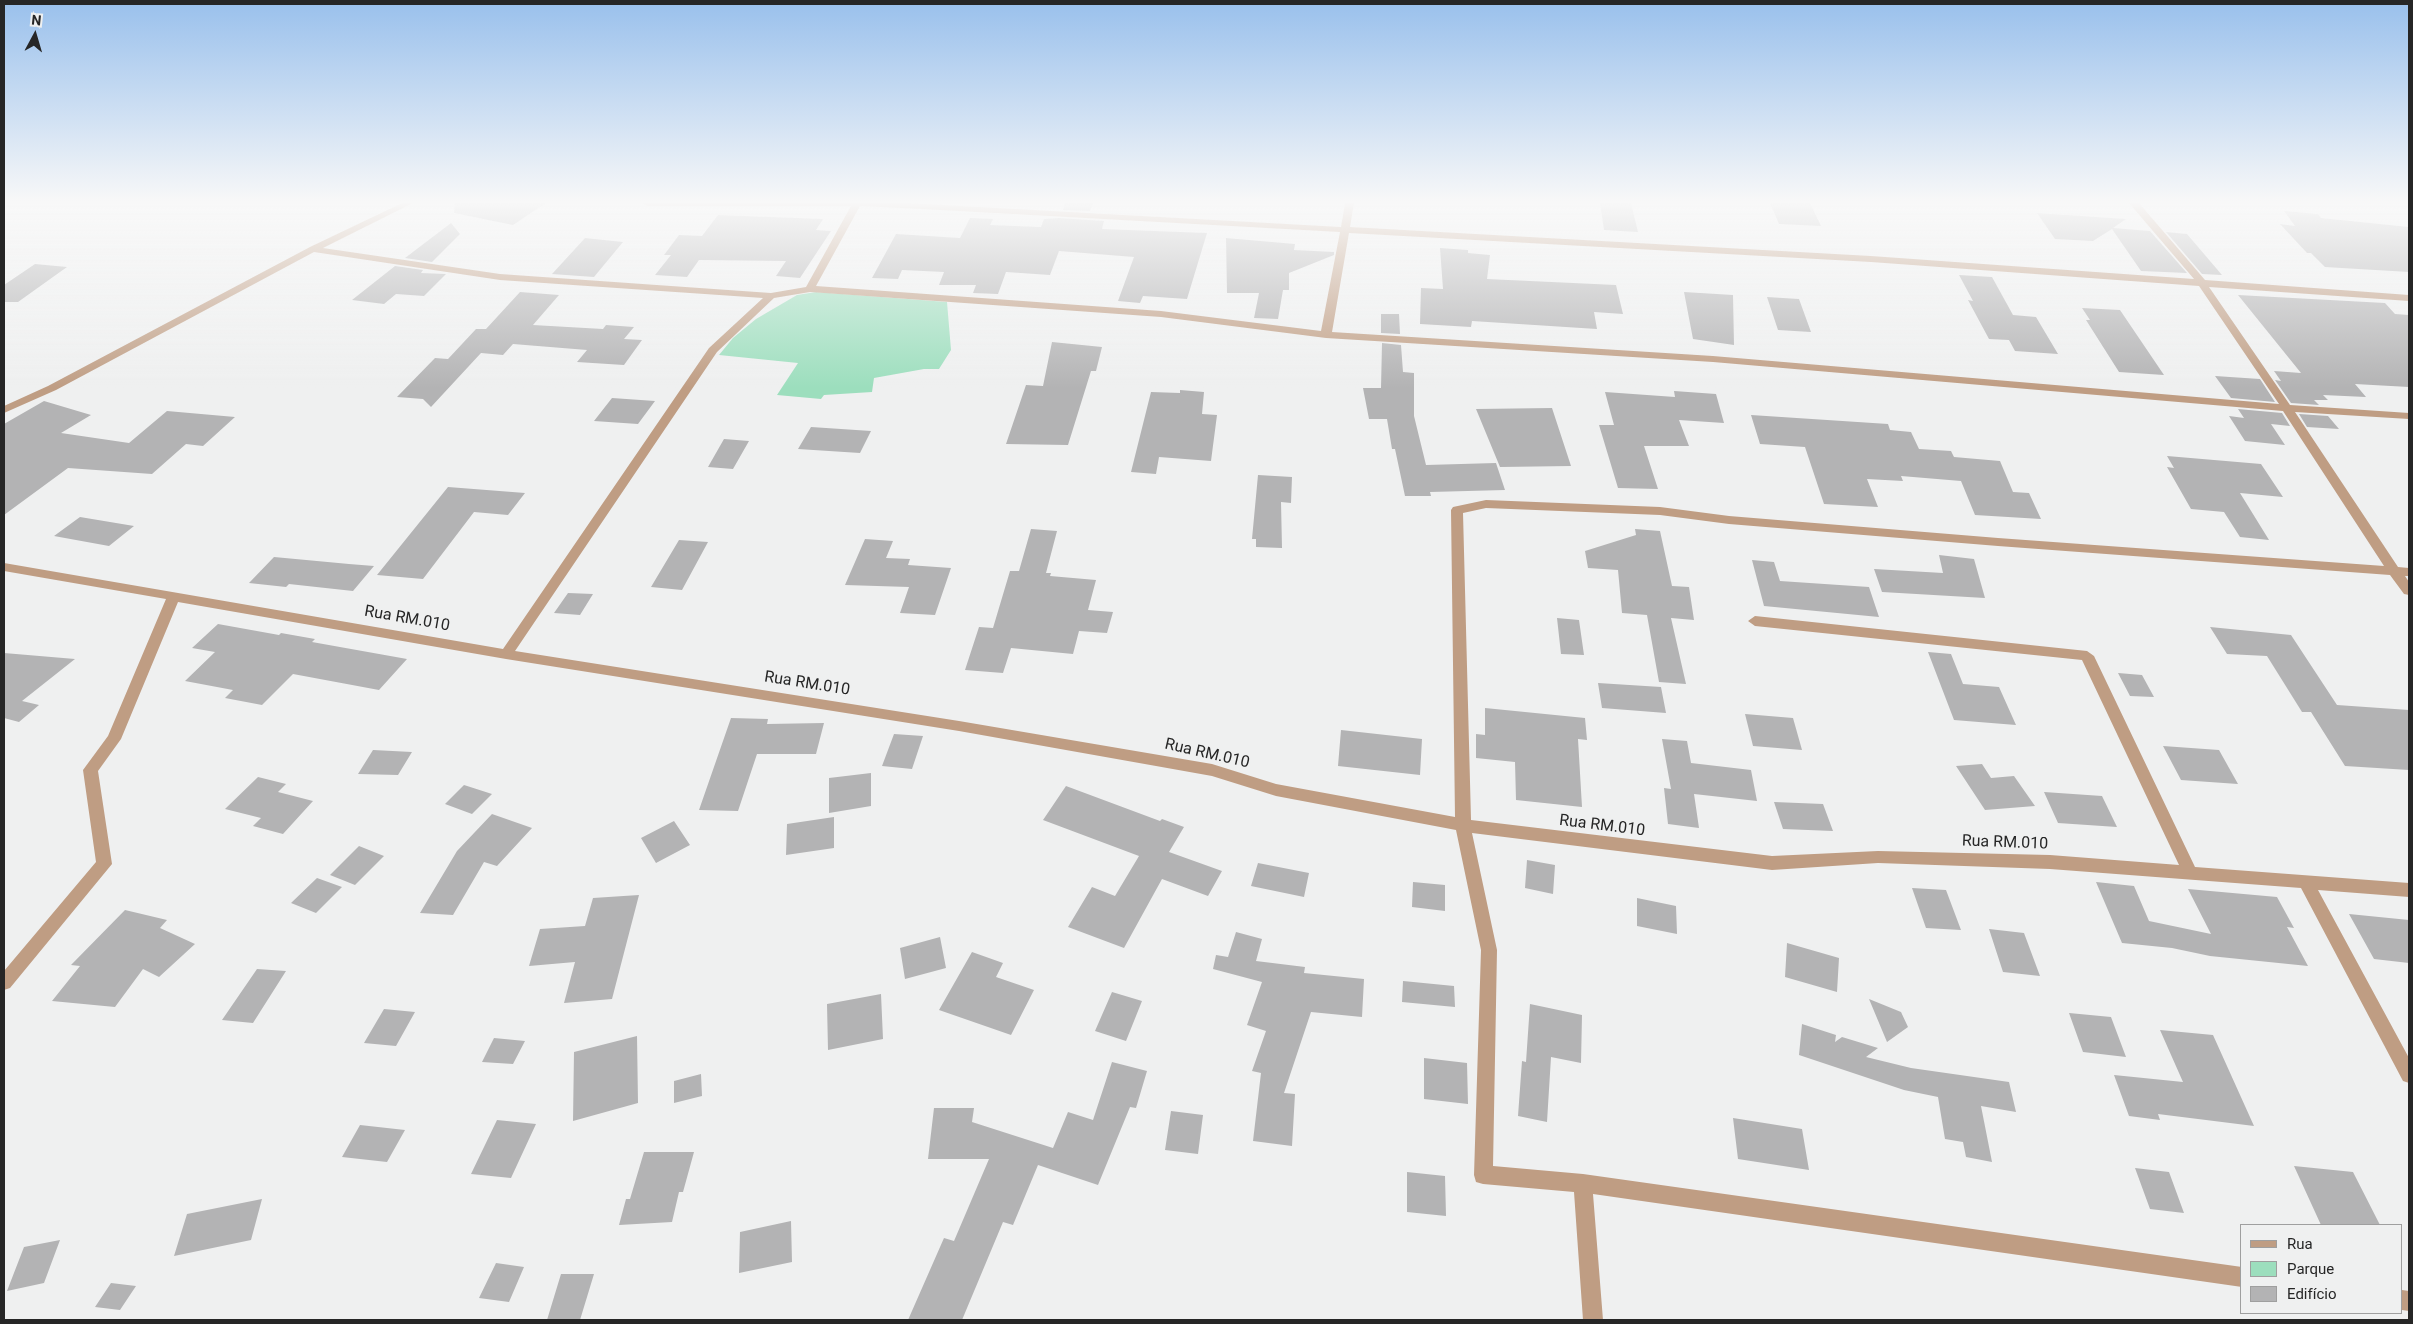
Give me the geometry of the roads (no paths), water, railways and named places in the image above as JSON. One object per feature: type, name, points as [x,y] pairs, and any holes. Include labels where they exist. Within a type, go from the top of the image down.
[{"type":"street","points":[[4,410],[52,388],[283,265]]},
{"type":"street","points":[[418,265],[500,277],[771,296],[810,288],[1161,314],[1326,335],[1713,359],[2287,408],[2409,416]]},
{"type":"street","points":[[810,288],[823,265]]},
{"type":"street","points":[[1326,335],[1339,265]]},
{"type":"street","points":[[1951,265],[2409,298]]},
{"type":"street","points":[[2187,265],[2202,283],[2409,591]]},
{"type":"street","points":[[506,654],[713,350],[771,296]]},
{"type":"street","points":[[2240,1277],[1583,1183],[1483,1175],[1489,950],[1463,825],[1457,510],[1486,504],[1660,511],[1729,520],[1969,540],[2409,572]]},
{"type":"street","name":"Rua RM.010","points":[[4,567],[506,654],[959,726],[1156,760],[1212,770],[1276,790],[1463,825],[1548,838],[1772,863],[1878,857],[2050,862],[2409,890]]},
{"type":"street","points":[[4,983],[104,864],[90,770],[114,739],[174,595]]},
{"type":"street","points":[[1755,622],[2087,656],[2190,872]]},
{"type":"street","points":[[2306,881],[2409,1075]]},
{"type":"street","points":[[1583,1183],[1593,1320]]}]
